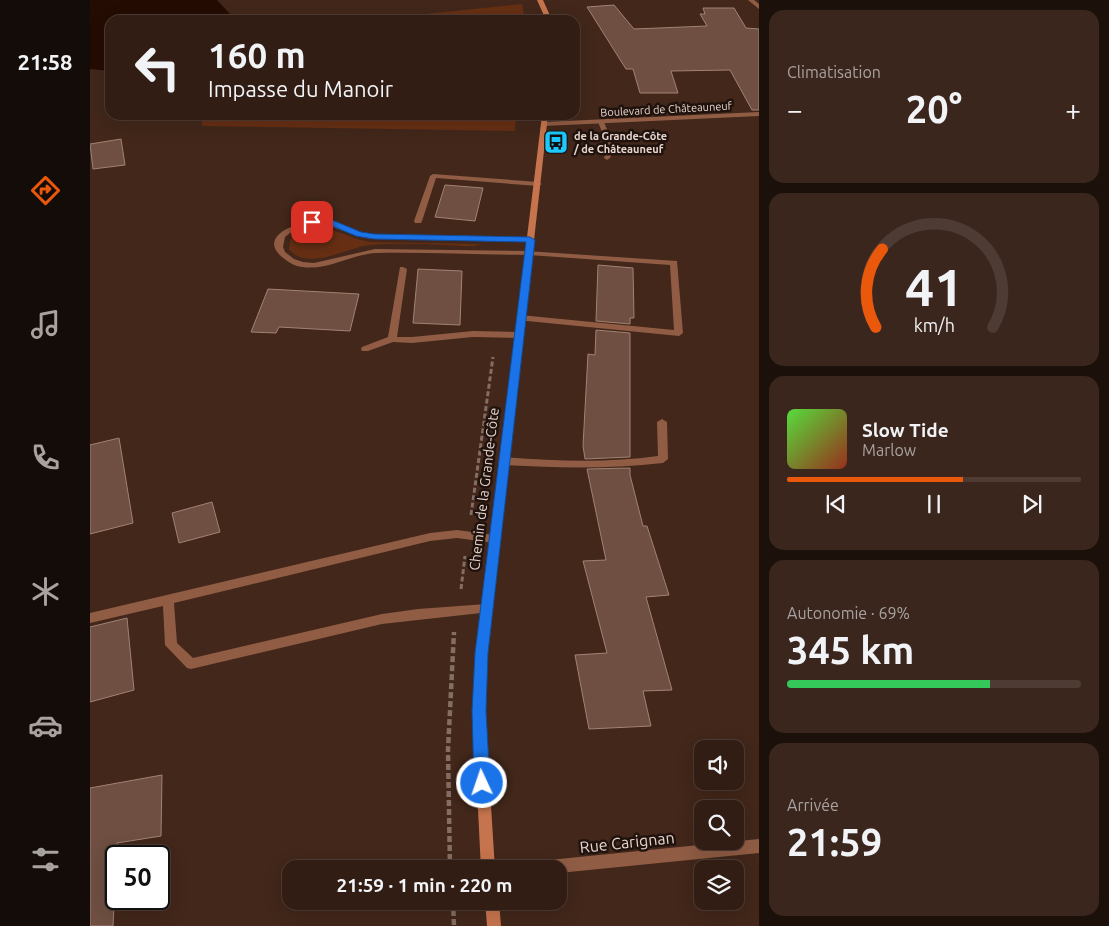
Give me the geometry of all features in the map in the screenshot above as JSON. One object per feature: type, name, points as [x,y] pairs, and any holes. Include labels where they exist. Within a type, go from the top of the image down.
[{"type":"main road","points":[[540,0],[547,15]]},
{"type":"main road","name":"Chemin de la Grande-Côte","points":[[487,860],[479,711],[486,609],[518,334],[538,184],[544,120]]},
{"type":"main road","points":[[493,910],[494,926]]},
{"type":"street","points":[[751,0],[759,7]]},
{"type":"street","name":"Boulevard de Châteauneuf","points":[[563,120],[601,122],[759,114]]},
{"type":"street","points":[[601,122],[612,147],[607,158]]},
{"type":"street","points":[[418,221],[433,176],[538,184]]},
{"type":"street","points":[[520,318],[679,333],[674,262],[529,253],[375,250],[359,252],[328,263],[308,265],[291,260],[280,251],[279,241],[287,231],[303,224],[322,222],[339,225],[366,236],[530,240]]},
{"type":"street","points":[[392,339],[403,269]]},
{"type":"street","points":[[365,349],[392,339],[412,340],[473,334],[518,334]]},
{"type":"street","points":[[503,461],[568,466],[597,466],[663,459],[662,422]]},
{"type":"street","points":[[90,618],[430,538],[457,534],[494,539]]},
{"type":"street","points":[[168,600],[171,645],[190,664],[382,619],[418,614],[486,609]]},
{"type":"street","name":"Rue Carignan","points":[[567,865],[759,846]]},
{"type":"path","name":"Chemin de la Grande-Côte","points":[[470,516],[494,355]]},
{"type":"path","name":"Chemin de la Grande-Côte","points":[[463,576],[466,547]]},
{"type":"path","points":[[450,860],[447,786],[450,685],[455,628]]},
{"type":"path","points":[[453,910],[454,926]]},
{"type":"shaded area","points":[[90,0],[217,0],[232,15],[105,15],[105,70],[90,69]]},
{"type":"shaded area","points":[[522,4],[524,15],[416,15]]},
{"type":"shaded area","points":[[201,120],[516,120],[515,131],[202,126]]},
{"type":"shaded area","points":[[312,227],[327,228],[370,242],[481,244],[469,246],[379,244],[316,259],[297,256],[289,249],[290,240],[299,232]]},
{"type":"building","points":[[614,5],[634,29],[707,26],[700,14],[705,14],[703,8],[734,8],[746,28],[759,29],[759,110],[752,110],[730,70],[671,71],[678,93],[640,93],[633,69],[626,69],[587,7]]},
{"type":"building","points":[[121,139],[125,165],[93,169],[90,144]]},
{"type":"building","points":[[445,185],[483,188],[475,221],[435,217]]},
{"type":"building","points":[[598,265],[633,268],[634,318],[630,318],[630,324],[596,321]]},
{"type":"building","points":[[418,269],[462,271],[460,325],[413,323]]},
{"type":"building","points":[[268,289],[359,294],[350,331],[279,327],[276,333],[251,332]]},
{"type":"building","points":[[596,330],[630,333],[630,457],[585,459],[583,446],[588,354],[595,355]]},
{"type":"building","points":[[119,438],[133,523],[90,534],[90,445]]},
{"type":"building","points":[[630,468],[630,475],[643,526],[647,526],[669,595],[646,597],[672,690],[643,691],[651,726],[589,729],[575,655],[607,653],[583,561],[606,560],[587,469]]},
{"type":"building","points":[[212,502],[220,532],[179,543],[172,513]]},
{"type":"building","points":[[127,618],[134,690],[90,702],[90,627]]},
{"type":"building","points":[[162,775],[161,836],[117,843],[117,845],[105,845],[105,910],[114,910],[113,926],[90,926],[90,788]]},
{"type":"place","name":"de la Grande-Côte / de Châteauneuf","points":[[556,142]]},
{"type":"route","points":[[312,222],[332,223],[359,235],[374,237],[530,240],[497,509],[482,653],[479,711],[482,783]]}]
